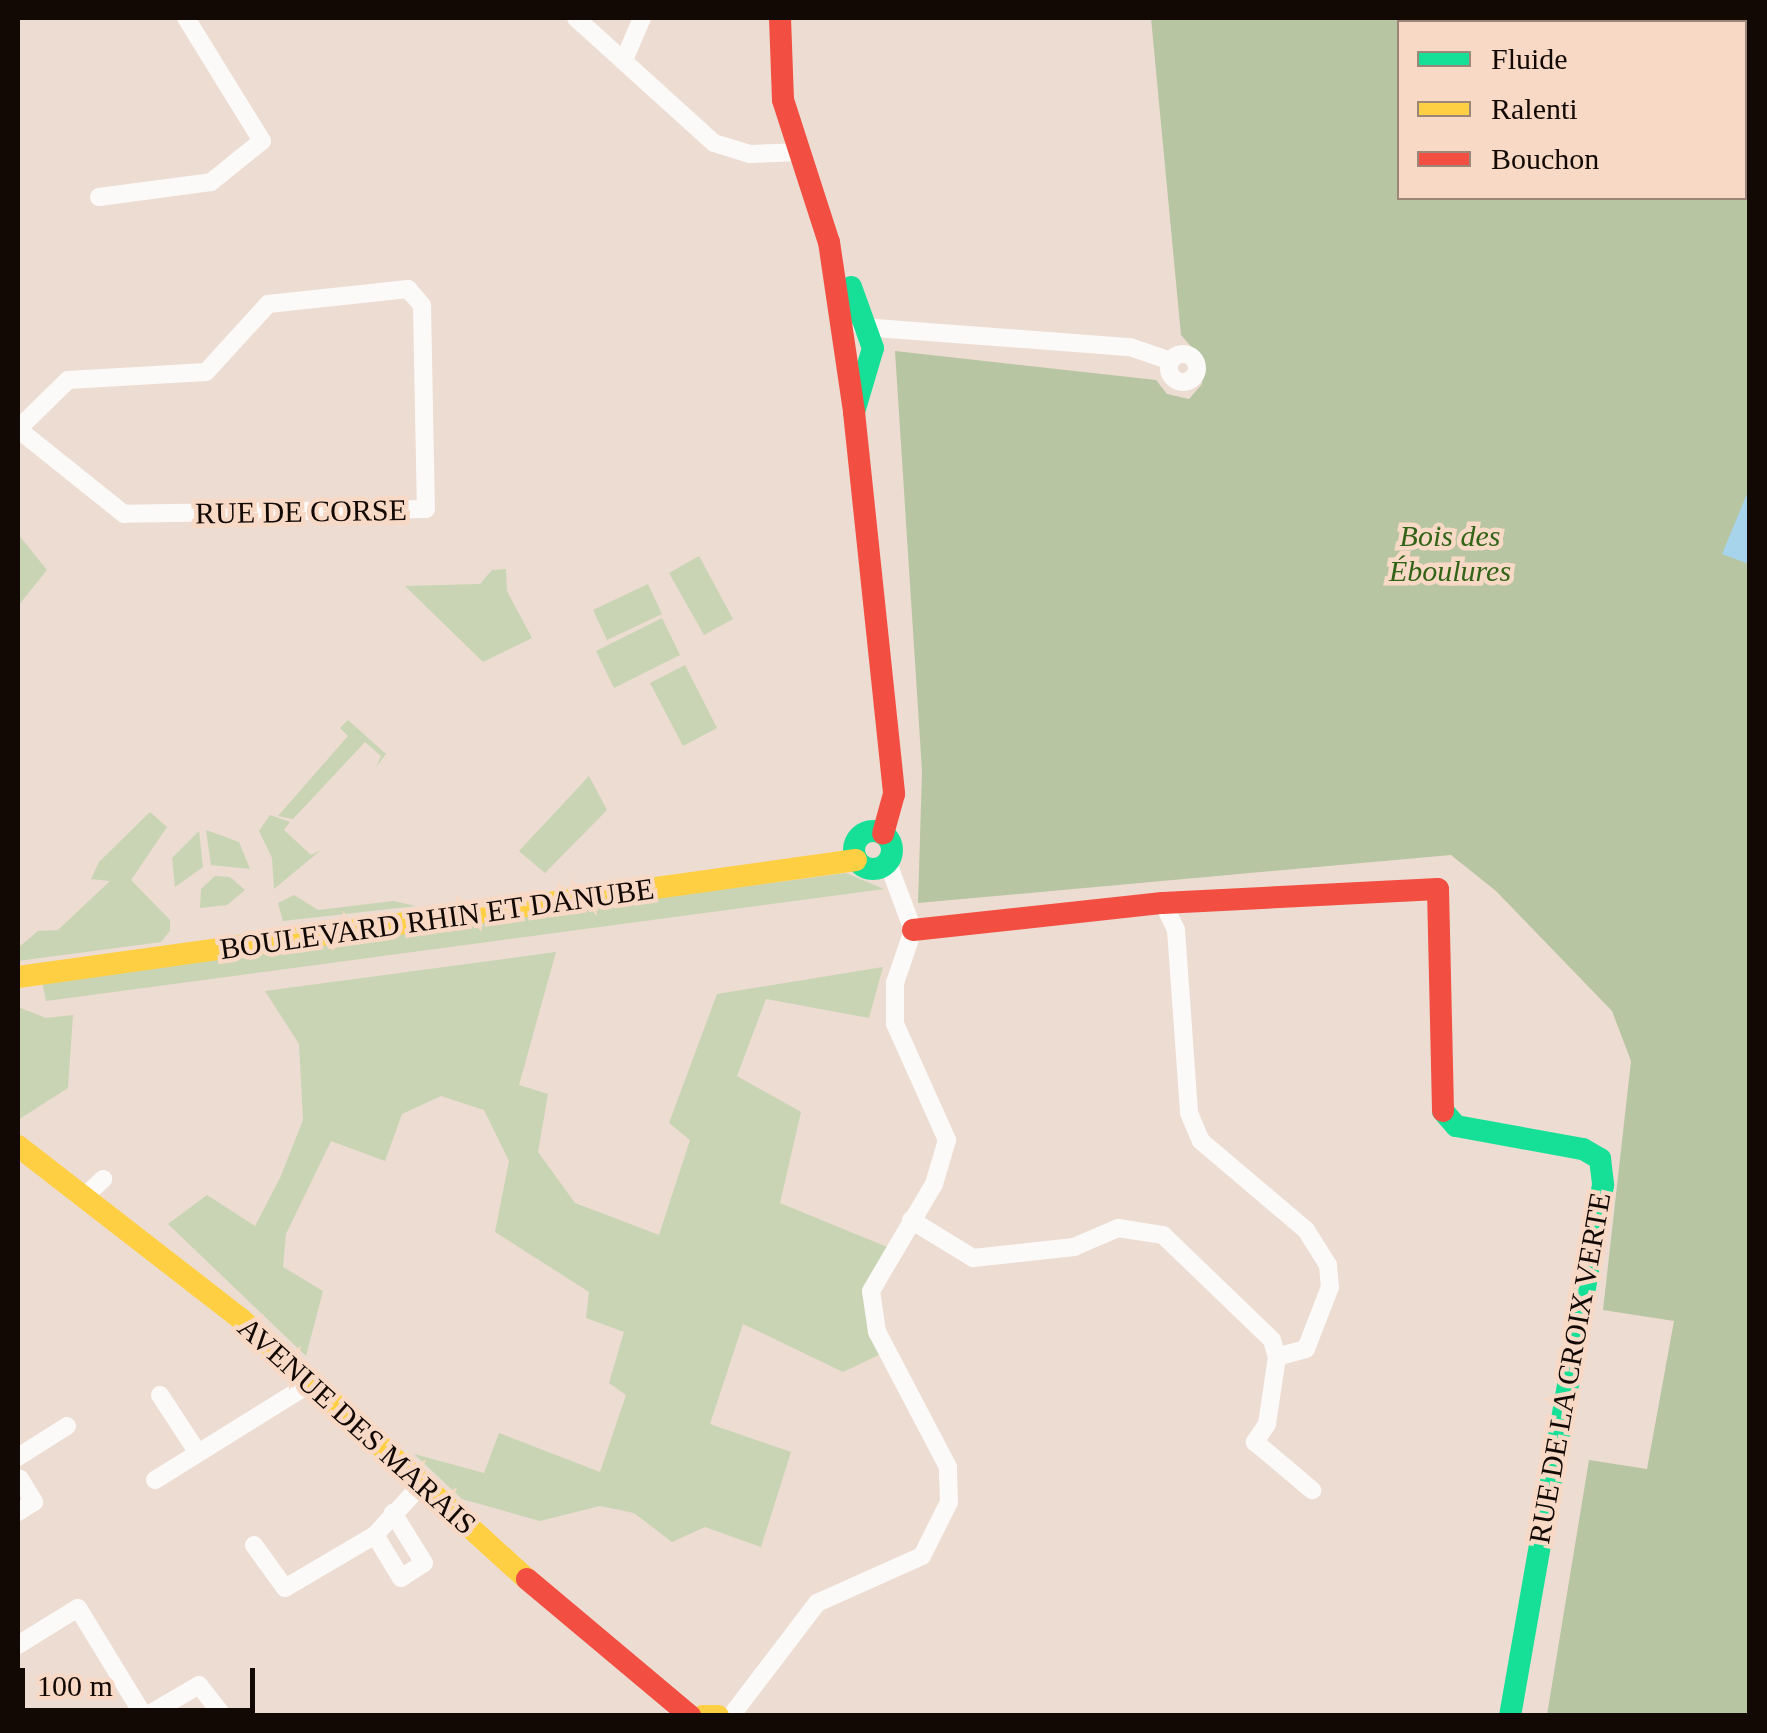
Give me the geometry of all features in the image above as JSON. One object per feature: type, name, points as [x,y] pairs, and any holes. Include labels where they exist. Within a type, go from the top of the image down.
[{"type":"street","points":[[100,196],[211,182],[262,141],[186,18]]},
{"type":"street","points":[[576,18],[714,143],[750,154],[805,160]]},
{"type":"street","points":[[624,60],[642,18]]},
{"type":"street","points":[[780,18],[779,80],[805,160],[854,370],[893,331]]},
{"type":"street","name":"RUE DE CORSE","points":[[408,289],[420,296],[426,508],[124,514],[18,429],[68,380],[206,372],[268,304],[408,289]]},
{"type":"street","points":[[850,341],[893,331],[1130,347],[1171,361]]},
{"type":"street","points":[[850,341],[872,355]]},
{"type":"street","points":[[850,341],[894,794],[884,834],[893,850],[888,863],[875,870],[856,860],[857,839],[869,831],[884,834]]},
{"type":"street","points":[[854,412],[872,355]]},
{"type":"street","name":"BOULEVARD RHIN ET DANUBE","points":[[18,977],[856,860]]},
{"type":"street","points":[[731,1716],[818,1604],[910,1564],[945,1520],[948,1467],[877,1332],[871,1291],[934,1184],[947,1140],[895,1024],[895,983],[912,930],[888,863]]},
{"type":"street","name":"RUE DE LA CROIX VERTE","points":[[912,930],[922,934],[1163,903],[1438,889],[1444,1116],[1456,1126],[1583,1149],[1600,1160],[1602,1184],[1510,1716]]},
{"type":"street","points":[[1163,903],[1176,930],[1188,1113],[1200,1141],[1306,1230],[1328,1265],[1330,1287],[1306,1349],[1277,1357]]},
{"type":"street","name":"AVENUE DES MARAIS","points":[[18,1146],[311,1382],[422,1485],[690,1716]]},
{"type":"street","points":[[84,1196],[103,1178]]},
{"type":"street","points":[[911,1220],[972,1258],[1074,1247],[1118,1228],[1151,1230],[1256,1318],[1277,1357],[1267,1424],[1255,1442],[1312,1490]]},
{"type":"street","points":[[155,1480],[311,1382]]},
{"type":"street","points":[[160,1395],[198,1453]]},
{"type":"street","points":[[18,1457],[68,1426]]},
{"type":"street","points":[[18,1478],[34,1502],[18,1512]]},
{"type":"street","points":[[254,1546],[284,1588],[375,1535],[422,1485]]},
{"type":"street","points":[[375,1535],[401,1578],[424,1562],[393,1513]]},
{"type":"street","points":[[18,1645],[78,1608],[145,1716],[198,1685],[223,1716]]},
{"type":"street","points":[[703,1716],[718,1716]]},
{"type":"green space","name":"Bois des Éboulures","points":[[1151,18],[1749,18],[1749,1715],[1547,1715],[1589,1460],[1647,1469],[1674,1321],[1603,1310],[1631,1061],[1612,1011],[1496,891],[1451,855],[918,903],[922,771],[895,351],[1156,380],[1167,394],[1189,399],[1202,384],[1204,361],[1181,335]]},
{"type":"green space","points":[[18,534],[47,570],[18,606]]},
{"type":"green space","points":[[699,556],[733,619],[704,635],[669,573]]},
{"type":"green space","points":[[506,569],[507,591],[532,638],[483,662],[405,586],[480,584],[492,570]]},
{"type":"green space","points":[[648,584],[662,614],[607,640],[593,610]]},
{"type":"green space","points":[[662,618],[680,655],[614,688],[596,651]]},
{"type":"green space","points":[[685,665],[717,728],[683,746],[650,683]]},
{"type":"green space","points":[[348,720],[386,754],[376,767],[381,756],[365,742],[293,819],[278,816],[348,736],[340,728]]},
{"type":"green space","points":[[589,776],[607,810],[545,873],[519,851]]},
{"type":"green space","points":[[150,812],[167,827],[131,880],[170,920],[170,931],[161,942],[18,961],[18,948],[38,931],[58,930],[110,881],[91,879],[99,862]]},
{"type":"green space","points":[[270,815],[290,822],[284,830],[311,855],[321,850],[274,889],[272,858],[259,831]]},
{"type":"green space","points":[[206,830],[239,842],[250,869],[211,865]]},
{"type":"green space","points":[[199,831],[203,867],[175,887],[172,858]]},
{"type":"green space","points":[[846,873],[884,889],[46,1001],[42,981]]},
{"type":"green space","points":[[215,876],[230,877],[245,890],[227,905],[200,908],[201,889]]},
{"type":"green space","points":[[294,895],[318,910],[393,901],[416,906],[283,921],[278,903]]},
{"type":"green space","points":[[556,952],[519,1085],[548,1094],[538,1152],[575,1203],[659,1235],[690,1140],[669,1123],[717,994],[883,967],[869,1018],[766,999],[737,1076],[801,1112],[780,1203],[892,1249],[871,1291],[887,1351],[843,1372],[743,1324],[710,1424],[791,1452],[761,1547],[705,1527],[672,1542],[634,1513],[600,1506],[540,1521],[462,1499],[414,1454],[484,1473],[499,1433],[600,1472],[626,1395],[609,1383],[624,1332],[586,1318],[589,1292],[495,1232],[509,1161],[484,1110],[441,1096],[402,1114],[385,1161],[331,1141],[286,1234],[283,1267],[323,1291],[306,1356],[168,1224],[207,1195],[255,1226],[280,1178],[303,1120],[299,1044],[265,991]]},
{"type":"green space","points":[[18,1007],[46,1018],[73,1015],[68,1088],[18,1120]]},
{"type":"water","points":[[1749,489],[1749,564],[1722,554]]},
{"type":"traffic: fast","points":[[851,287],[873,348],[854,412]]},
{"type":"traffic: fast","points":[[873,831],[887,836],[892,850],[887,864],[873,869],[859,864],[854,850],[859,836],[873,831]]},
{"type":"traffic: fast","points":[[1443,1111],[1456,1126],[1583,1149],[1600,1159],[1603,1185],[1510,1716]]},
{"type":"traffic: slow","points":[[18,977],[856,860]]},
{"type":"traffic: slow","points":[[18,1146],[241,1319],[527,1579]]},
{"type":"traffic: slow","points":[[703,1716],[718,1716]]},
{"type":"traffic: jam","points":[[780,18],[783,100],[829,242],[854,412],[894,794],[883,834]]},
{"type":"traffic: jam","points":[[913,930],[1163,903],[1438,889],[1443,1111]]},
{"type":"traffic: jam","points":[[527,1579],[690,1716]]}]
